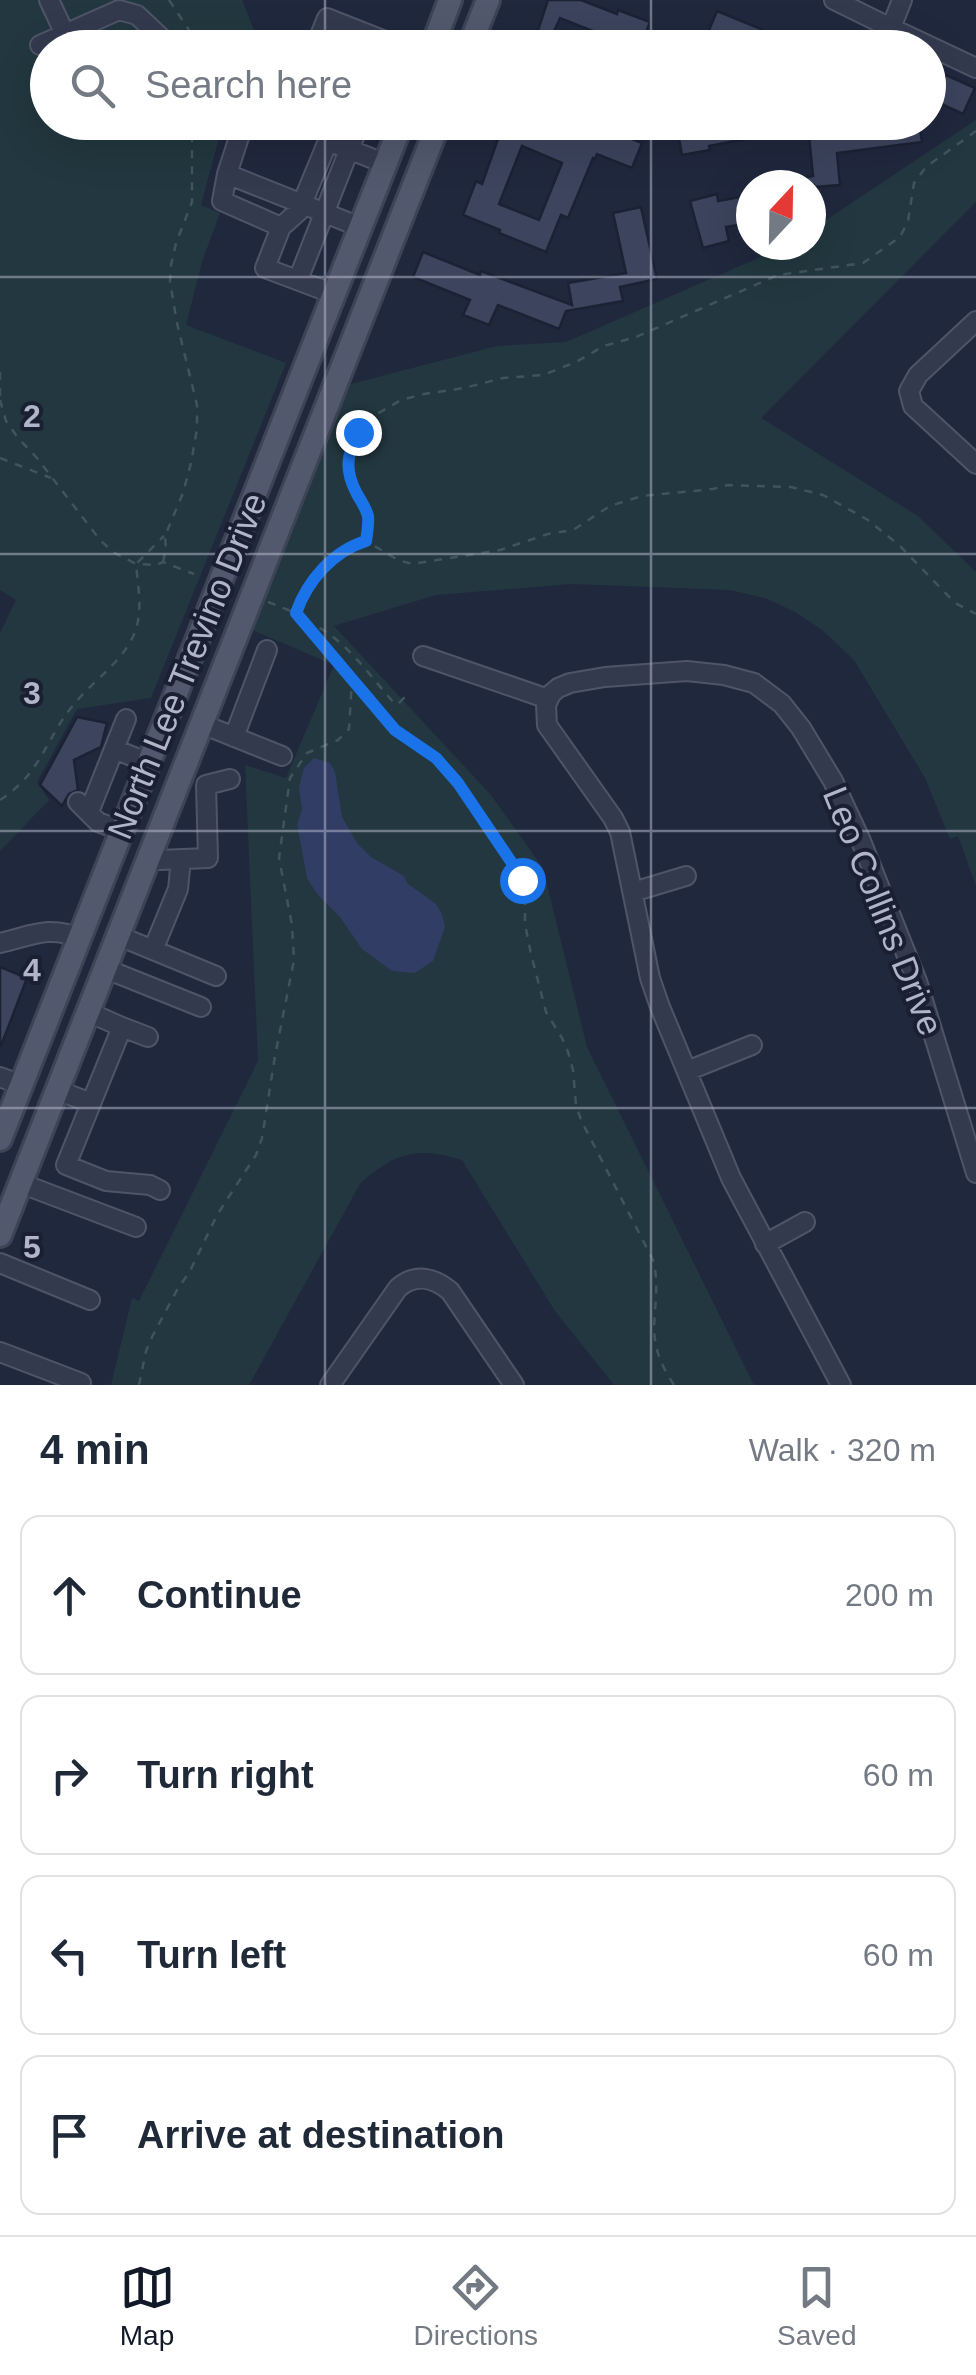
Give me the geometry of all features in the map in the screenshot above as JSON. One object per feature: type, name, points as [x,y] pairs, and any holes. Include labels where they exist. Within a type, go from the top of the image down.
[{"type":"main road","points":[[439,30],[450,0]]},
{"type":"main road","points":[[476,30],[488,0]]},
{"type":"main road","name":"North Lee Trevino Drive","points":[[0,1139],[10,1081],[80,938],[395,140]]},
{"type":"main road","name":"North Lee Trevino Drive","points":[[0,1235],[432,140]]},
{"type":"street","points":[[49,0],[63,30]]},
{"type":"street","points":[[834,0],[895,30]]},
{"type":"street","points":[[891,28],[902,0]]},
{"type":"street","points":[[72,30],[117,5],[138,15],[153,30]]},
{"type":"street","points":[[322,30],[327,18],[357,30]]},
{"type":"street","points":[[946,54],[976,68]]},
{"type":"street","points":[[238,140],[222,201],[281,227]]},
{"type":"street","points":[[298,280],[353,140]]},
{"type":"street","points":[[334,294],[265,268],[281,227],[302,204],[328,141],[386,164]]},
{"type":"street","points":[[226,174],[360,227]]},
{"type":"street","points":[[976,321],[918,375],[910,391],[920,414],[976,464]]},
{"type":"street","points":[[234,736],[268,650]]},
{"type":"street","points":[[424,656],[548,699],[544,712],[547,724],[620,832],[650,978],[718,1149],[841,1385]]},
{"type":"street","name":"Leo Collins Drive","points":[[548,699],[558,688],[570,684],[605,677],[687,671],[724,674],[754,683],[782,704],[833,781],[861,840],[922,997],[976,1172]]},
{"type":"street","points":[[122,831],[98,822],[83,807],[126,719]]},
{"type":"street","points":[[202,724],[282,756]]},
{"type":"street","points":[[114,749],[149,762]]},
{"type":"street","points":[[181,776],[206,784],[230,779]]},
{"type":"street","points":[[150,856],[160,860],[208,858],[206,784]]},
{"type":"street","points":[[153,950],[178,890],[181,859]]},
{"type":"street","points":[[633,892],[686,876]]},
{"type":"street","points":[[0,943],[61,930],[80,938]]},
{"type":"street","points":[[119,936],[216,976]]},
{"type":"street","points":[[106,968],[201,1007]]},
{"type":"street","points":[[88,1012],[148,1037]]},
{"type":"street","points":[[122,1026],[66,1165],[106,1181],[150,1184],[160,1190]]},
{"type":"street","points":[[686,1072],[752,1045]]},
{"type":"street","points":[[57,1090],[91,1103]]},
{"type":"street","points":[[20,1183],[136,1228]]},
{"type":"street","points":[[765,1244],[805,1222]]},
{"type":"street","points":[[0,1263],[90,1300]]},
{"type":"street","points":[[330,1385],[398,1288],[418,1278],[440,1282],[450,1290],[514,1385]]},
{"type":"street","points":[[0,1352],[81,1384]]},
{"type":"path","points":[[169,0],[189,30]]},
{"type":"path","points":[[366,541],[367,511],[349,479],[348,465],[358,432],[375,415],[401,400],[424,394],[502,378],[543,375],[778,275],[862,263],[900,237],[908,222],[914,184],[926,167],[976,131]]},
{"type":"path","points":[[163,562],[165,536],[192,463],[196,429],[197,405],[170,282],[176,243],[192,202],[192,140]]},
{"type":"path","points":[[0,372],[0,400],[6,421],[100,540],[136,564],[163,562],[194,574]]},
{"type":"path","points":[[0,458],[52,479]]},
{"type":"path","points":[[296,613],[311,582],[349,546],[366,541],[412,564],[500,550],[573,530],[610,506],[642,496],[728,485],[791,487],[823,496],[868,520],[900,546],[955,603],[976,614]]},
{"type":"path","points":[[0,800],[36,767],[74,704],[124,654],[140,618],[136,564],[165,536]]},
{"type":"path","points":[[266,602],[296,613],[395,730],[436,758],[458,783],[518,872],[525,890],[525,924],[546,1012],[568,1052],[581,1120],[654,1262],[653,1338],[656,1354],[674,1385]]},
{"type":"path","points":[[303,620],[325,629],[395,704],[406,696]]},
{"type":"path","points":[[138,1385],[152,1337],[217,1215],[256,1156],[262,1138],[294,960],[292,925],[279,858],[290,778],[307,753],[338,740],[349,729],[352,678]]},
{"type":"shaded area","points":[[0,0],[242,0],[254,30],[30,30],[30,140],[218,140],[201,205],[220,213],[186,325],[286,363],[151,698],[77,709],[37,782],[49,800],[0,851],[0,633],[16,600],[0,590]]},
{"type":"shaded area","points":[[976,120],[976,202],[761,418],[918,516],[976,572],[976,886],[958,836],[950,839],[925,778],[854,660],[822,630],[767,599],[730,590],[571,584],[436,595],[334,626],[491,795],[543,868],[587,1047],[754,1385],[614,1385],[555,1311],[462,1160],[419,1153],[395,1159],[360,1184],[249,1385],[111,1385],[132,1298],[139,1301],[258,1061],[245,765],[286,778],[334,665],[252,630],[347,385],[497,346],[566,342],[754,260],[826,260],[826,220]]},
{"type":"water","points":[[314,758],[330,763],[335,772],[342,817],[357,843],[371,857],[404,876],[442,914],[445,927],[433,961],[415,973],[392,971],[362,949],[307,878],[297,824],[302,810],[299,787],[304,768]]},
{"type":"building","points":[[548,0],[581,0],[650,22],[647,30],[590,30],[560,18],[555,30],[538,30]]},
{"type":"building","points":[[717,11],[761,29],[761,30],[709,30]]},
{"type":"building","points":[[946,75],[975,88],[963,114],[946,106]]},
{"type":"building","points":[[498,140],[642,143],[632,168],[597,154],[593,158],[568,218],[561,215],[546,252],[463,215],[476,181],[482,184]],"holes":[[[522,146],[562,163],[539,220],[499,204]]]},
{"type":"building","points":[[679,140],[740,140],[709,146],[710,150],[682,155]]},
{"type":"building","points":[[809,140],[922,140],[837,153],[840,185],[826,186],[826,170],[812,170]]},
{"type":"building","points":[[717,194],[718,201],[736,198],[736,225],[726,227],[729,241],[703,248],[690,201]]},
{"type":"building","points":[[641,207],[657,279],[620,287],[623,301],[566,311],[559,329],[498,305],[489,325],[463,315],[470,300],[413,277],[423,252],[572,305],[568,283],[626,273],[613,213]]},
{"type":"building","points":[[77,717],[107,723],[101,747],[74,760],[78,790],[69,794],[62,806],[40,785]]},
{"type":"building","points":[[0,967],[27,978],[1,1046],[0,1046]]},
{"type":"route","points":[[358,432],[352,444],[349,479],[367,511],[366,541],[349,546],[332,559],[311,582],[296,613],[395,730],[426,749],[458,783],[522,880]]}]
